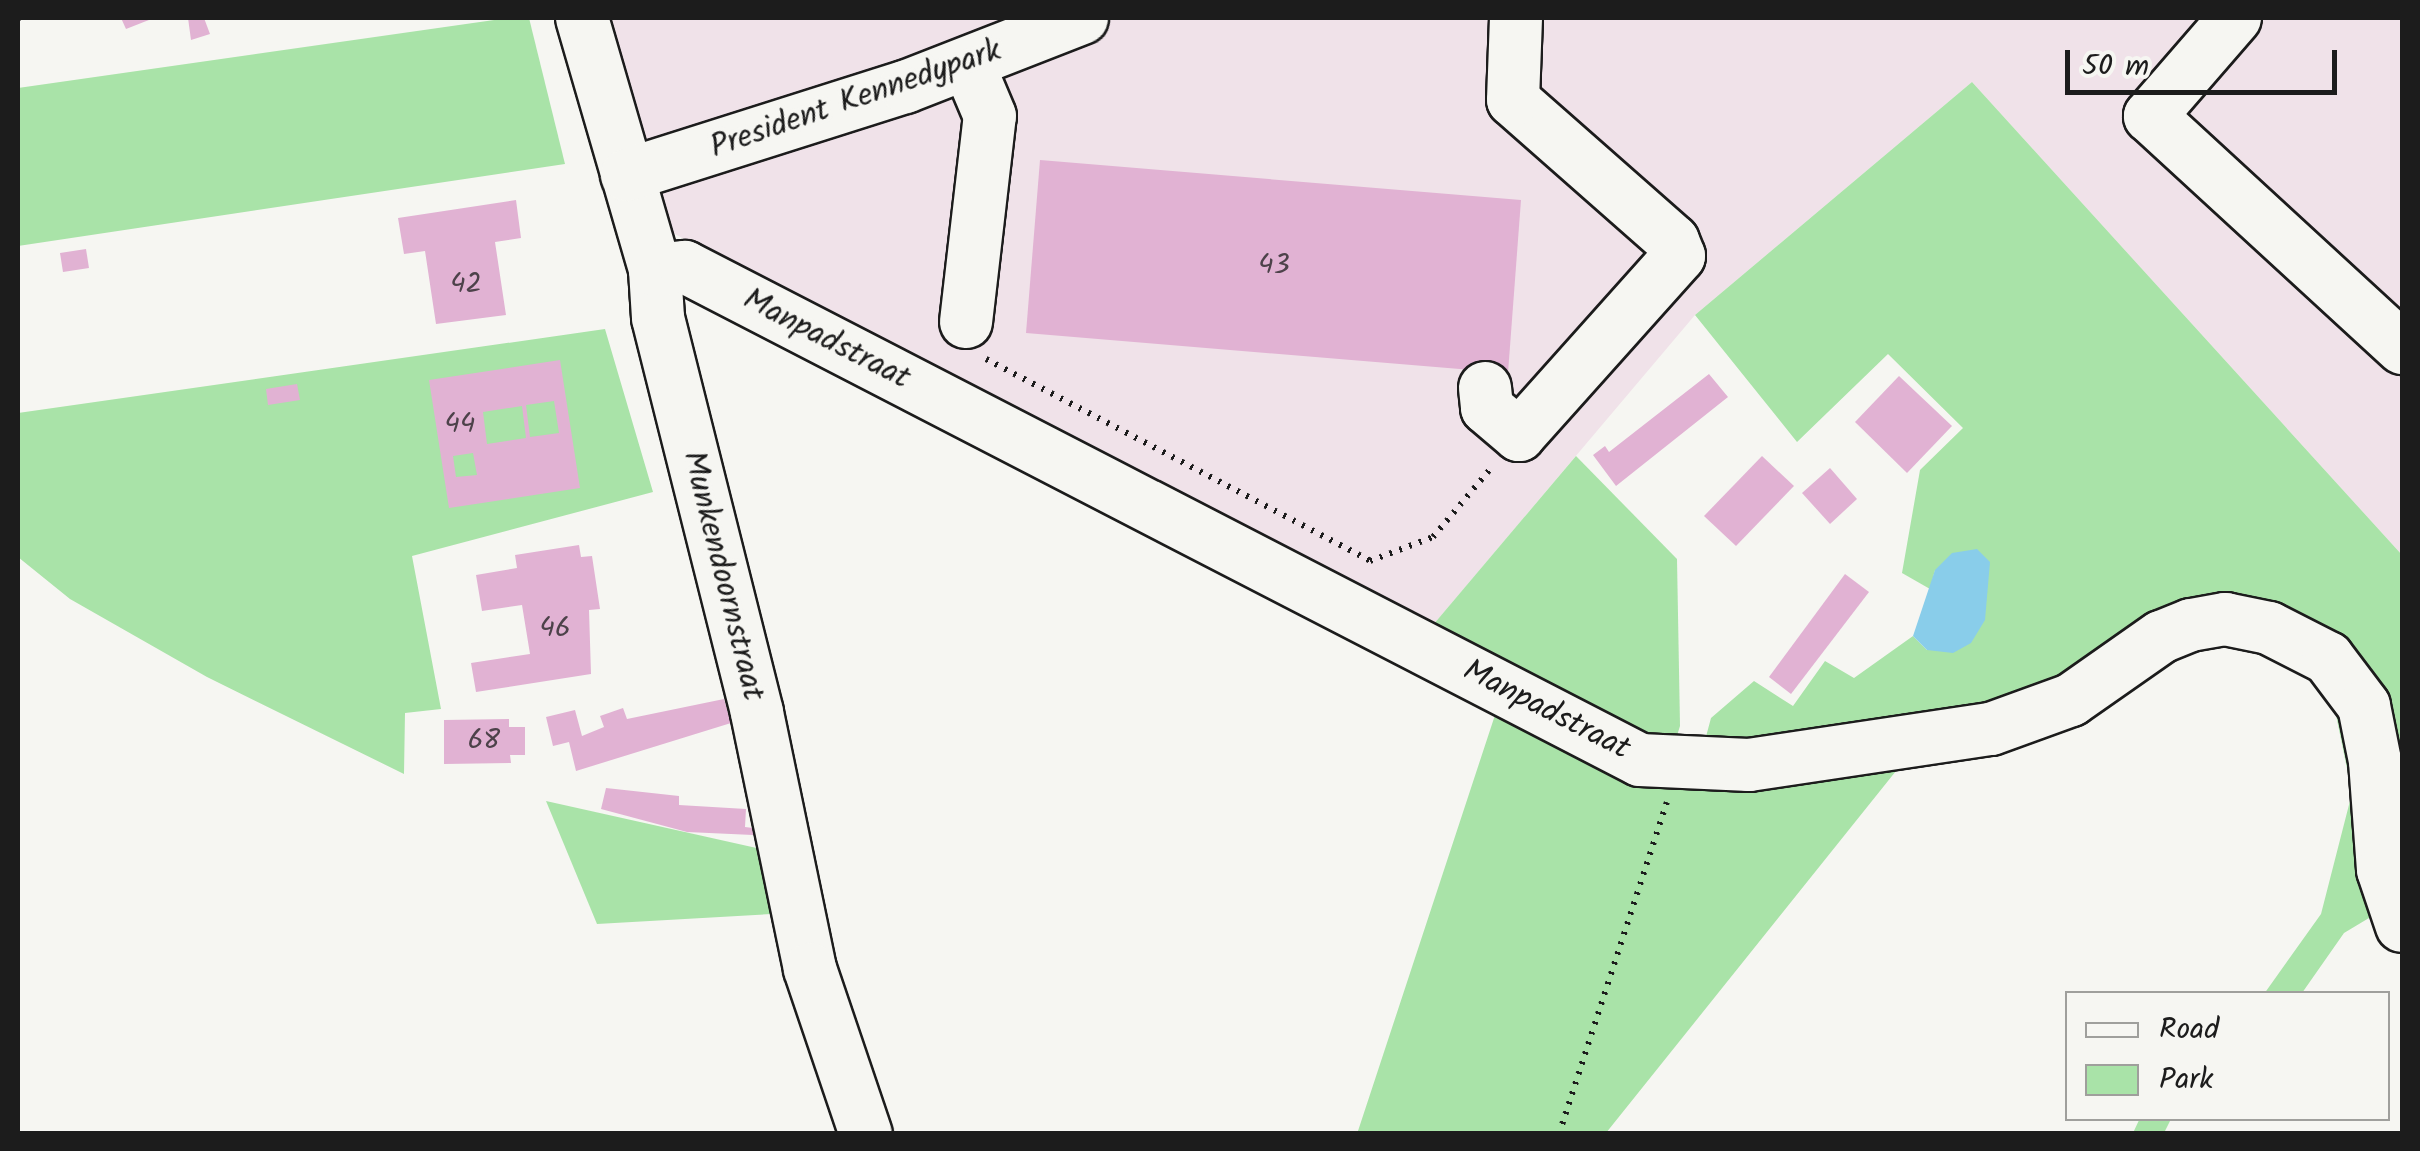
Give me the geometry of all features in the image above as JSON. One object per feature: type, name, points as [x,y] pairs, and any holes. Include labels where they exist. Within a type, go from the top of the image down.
[{"type":"street","name":"Munkendoornstraat","points":[[582,18],[655,270],[658,318],[757,712],[810,969],[866,1134]]},
{"type":"street","name":"President Kennedypark","points":[[627,174],[968,64],[1082,18]]},
{"type":"street","points":[[1484,388],[1487,408],[1518,435],[1679,256],[1673,241],[1513,100],[1516,18]]},
{"type":"street","points":[[2235,18],[2150,116],[2402,348]]},
{"type":"street","points":[[966,322],[990,116],[968,64]]},
{"type":"street","name":"Manpadstraat","points":[[655,270],[684,267],[1625,752],[1679,765],[1830,757],[1991,729],[2071,700],[2161,638],[2225,620],[2250,623],[2328,658],[2364,706],[2383,870],[2402,926]]},
{"type":"path","points":[[966,322],[974,352],[1370,560],[1432,537],[1518,435]]},
{"type":"path","points":[[1559,1134],[1679,765]]},
{"type":"shaded area","points":[[606,18],[2402,18],[2402,555],[1972,82],[1695,315],[1422,638],[662,227]]},
{"type":"green space","points":[[529,18],[565,164],[18,246],[18,88]]},
{"type":"green space","points":[[1972,82],[2402,555],[2402,899],[2378,719],[2234,610],[1980,720],[1704,744],[1711,718],[1754,681],[1793,706],[1825,661],[1854,678],[1913,636],[1927,650],[1935,570],[1930,589],[1902,573],[1920,470],[1963,428],[1888,354],[1797,442],[1695,315]]},
{"type":"green space","points":[[605,329],[653,492],[412,556],[441,709],[405,713],[404,774],[207,677],[70,599],[18,557],[18,413]]},
{"type":"green space","points":[[1576,456],[1677,559],[1680,726],[1672,752],[1422,638]]},
{"type":"green space","points":[[2347,708],[2379,912],[2344,933],[2303,991],[2266,991],[2321,914],[2352,793],[2335,710]]},
{"type":"green space","points":[[1497,709],[1588,756],[1904,761],[1606,1133],[1357,1134]]},
{"type":"green space","points":[[546,801],[761,849],[771,914],[597,924]]},
{"type":"green space","points":[[2139,1121],[2170,1121],[2164,1133],[2133,1133]]},
{"type":"water","points":[[1977,549],[1990,562],[1985,620],[1971,643],[1953,653],[1927,650],[1913,636],[1935,570],[1952,553]]},
{"type":"building","points":[[121,18],[154,18],[126,29]]},
{"type":"building","points":[[188,18],[204,18],[210,34],[191,40]]},
{"type":"building","points":[[1040,160],[1521,200],[1508,373],[1026,333]]},
{"type":"building","points":[[516,200],[521,238],[495,242],[506,315],[436,324],[425,251],[404,254],[398,218]]},
{"type":"building","points":[[86,249],[89,268],[63,272],[60,253]]},
{"type":"building","points":[[560,360],[580,488],[449,508],[429,380]],"holes":[[[554,401],[559,433],[530,437],[526,405]],[[522,406],[526,438],[487,444],[483,412]],[[473,453],[477,475],[456,477],[453,456]]]},
{"type":"building","points":[[1709,374],[1728,397],[1616,486],[1593,455],[1605,446],[1609,452]]},
{"type":"building","points":[[1899,376],[1952,426],[1907,473],[1855,422]]},
{"type":"building","points":[[297,384],[300,400],[268,405],[266,389]]},
{"type":"building","points":[[1762,456],[1794,486],[1736,546],[1704,516]]},
{"type":"building","points":[[1830,468],[1857,499],[1830,524],[1802,493]]},
{"type":"building","points":[[579,545],[581,557],[592,556],[600,609],[589,610],[591,674],[476,692],[471,663],[530,654],[522,605],[482,611],[476,575],[517,568],[515,555]]},
{"type":"building","points":[[1845,574],[1869,592],[1791,694],[1769,677]]},
{"type":"building","points":[[724,699],[731,723],[576,771],[569,742],[553,746],[546,717],[575,710],[582,736],[604,727],[600,716],[623,708],[627,719]]},
{"type":"building","points":[[509,719],[509,727],[525,727],[525,755],[510,755],[511,763],[444,764],[444,720]]},
{"type":"building","points":[[606,788],[679,796],[679,805],[746,809],[745,827],[753,828],[753,835],[687,832],[601,809]]}]
